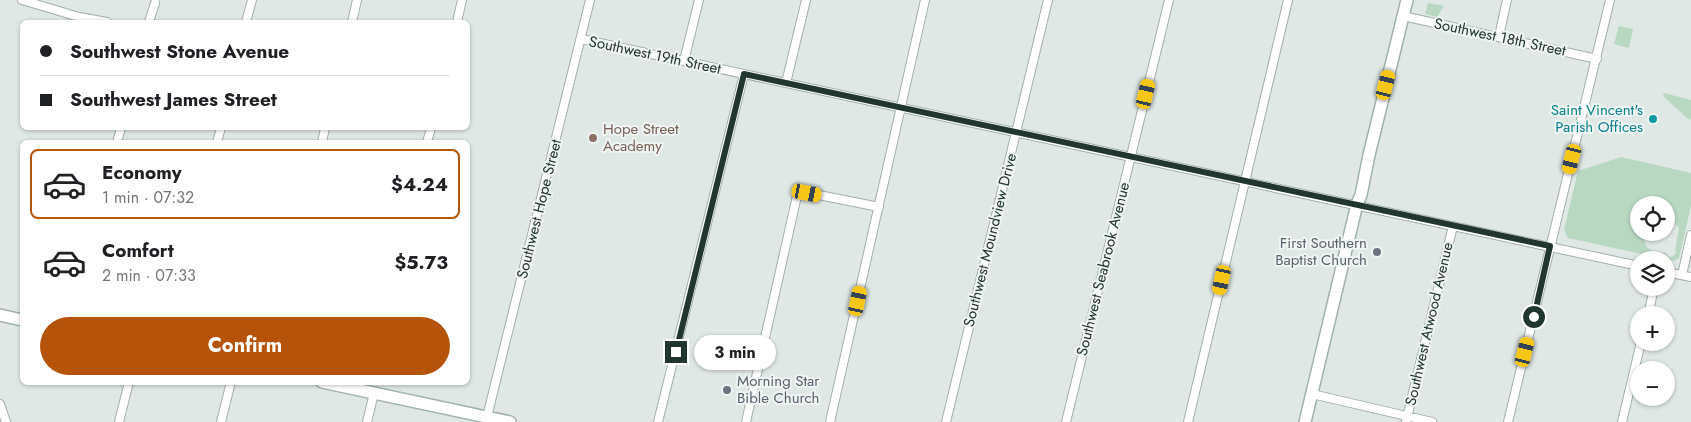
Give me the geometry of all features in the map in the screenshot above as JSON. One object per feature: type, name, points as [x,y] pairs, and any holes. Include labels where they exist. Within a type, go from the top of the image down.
[{"type":"main road","points":[[1305,422],[1357,204],[1362,195],[1369,155],[1407,0]]},
{"type":"main road","points":[[0,315],[20,320]]},
{"type":"main road","points":[[336,385],[510,422]]},
{"type":"street","points":[[22,0],[98,20]]},
{"type":"street","points":[[247,20],[252,0]]},
{"type":"street","points":[[352,20],[357,0]]},
{"type":"street","points":[[457,20],[462,0]]},
{"type":"street","name":"Southwest Hope Street","points":[[487,417],[590,0]]},
{"type":"street","points":[[684,61],[699,0]]},
{"type":"street","points":[[786,83],[806,0]]},
{"type":"street","points":[[830,422],[925,0]]},
{"type":"street","name":"Southwest Moundview Drive","points":[[946,422],[1048,0]]},
{"type":"street","name":"Southwest Seabrook Avenue","points":[[1066,422],[1169,0]]},
{"type":"street","points":[[1188,422],[1288,0]]},
{"type":"street","points":[[1499,36],[1507,0]]},
{"type":"street","points":[[1508,422],[1610,0]]},
{"type":"street","points":[[150,20],[155,3]]},
{"type":"street","name":"Southwest 18th Street","points":[[1403,16],[1596,58]]},
{"type":"street","name":"Southwest 19th Street","points":[[581,39],[1630,264]]},
{"type":"street","points":[[658,422],[744,74]]},
{"type":"street","points":[[746,422],[796,198],[801,192],[879,207]]},
{"type":"street","name":"Southwest Atwood Avenue","points":[[1407,419],[1453,226]]},
{"type":"street","points":[[1682,275],[1691,235]]},
{"type":"street","points":[[1675,274],[1691,277]]},
{"type":"street","points":[[1622,422],[1639,351]]},
{"type":"street","points":[[119,422],[128,385]]},
{"type":"street","points":[[222,422],[230,385]]},
{"type":"street","points":[[367,422],[374,393]]},
{"type":"street","points":[[1312,394],[1407,419],[1432,422]]},
{"type":"street","points":[[0,404],[6,422]]},
{"type":"green space","points":[[1428,3],[1444,6],[1437,17],[1425,14]]},
{"type":"green space","points":[[1619,26],[1633,29],[1629,48],[1614,44]]},
{"type":"green space","points":[[1664,93],[1691,100],[1691,120],[1663,96]]},
{"type":"green space","points":[[1621,157],[1691,173],[1691,206],[1679,258],[1675,260],[1679,228],[1675,224],[1675,196],[1630,196],[1630,241],[1645,241],[1649,249],[1656,251],[1630,251],[1568,238],[1564,230],[1578,171]]},
{"type":"place","name":"Saint Vincent's Parish Offices","points":[[1653,119]]},
{"type":"place","name":"Hope Street Academy","points":[[593,138]]},
{"type":"place","name":"First Southern Baptist Church","points":[[1377,252]]},
{"type":"place","name":"Morning Star Bible Church","points":[[727,390]]},
{"type":"route","points":[[676,352],[744,74],[1550,246],[1534,317]]}]
